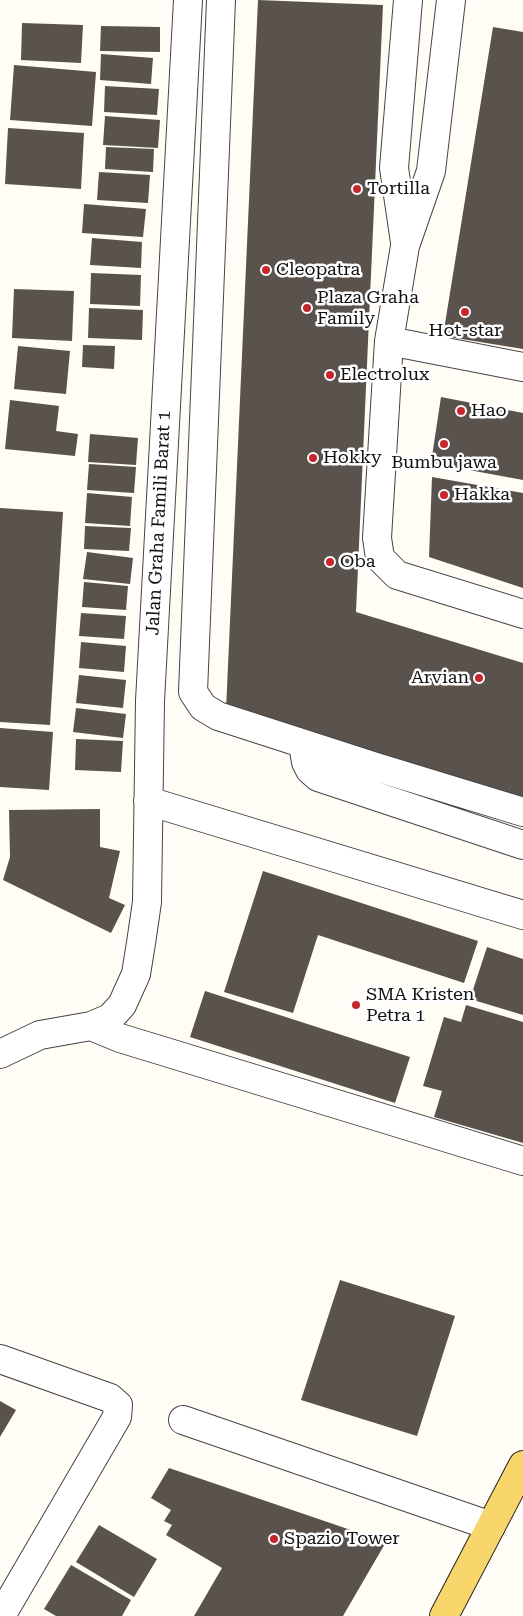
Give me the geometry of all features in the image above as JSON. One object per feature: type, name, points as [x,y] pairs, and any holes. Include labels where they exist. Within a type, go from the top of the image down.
[{"type":"main road","points":[[444,1616],[523,1465]]},
{"type":"street","name":"Jalan Graha Famili Barat 1","points":[[0,1054],[40,1035],[91,1026],[110,1018],[122,1005],[136,974],[147,902],[150,701],[188,0]]},
{"type":"street","points":[[221,0],[193,692],[203,707],[218,716],[523,812]]},
{"type":"street","points":[[405,246],[394,168],[408,0]]},
{"type":"street","points":[[451,0],[431,171],[405,246],[389,341],[377,538],[380,558],[397,575],[523,614]]},
{"type":"street","points":[[394,168],[431,171]]},
{"type":"street","points":[[389,341],[523,367]]},
{"type":"street","points":[[303,744],[306,762],[310,770],[318,777],[523,844]]},
{"type":"street","points":[[148,801],[523,915]]},
{"type":"street","points":[[91,1026],[120,1038],[523,1162]]},
{"type":"street","points":[[0,1359],[110,1398],[118,1405],[117,1417],[1,1616]]},
{"type":"street","points":[[183,1420],[491,1526]]},
{"type":"building","name":"Plaza Graha Family","points":[[258,0],[383,5],[356,612],[523,663],[523,801],[226,710]]},
{"type":"building","points":[[22,23],[83,25],[81,63],[21,60]]},
{"type":"building","points":[[101,26],[160,27],[160,52],[100,51]]},
{"type":"building","points":[[493,27],[523,32],[523,349],[443,336]]},
{"type":"building","points":[[101,54],[153,58],[151,84],[100,80]]},
{"type":"building","points":[[14,65],[96,72],[92,126],[10,120]]},
{"type":"building","points":[[105,86],[159,89],[157,115],[104,112]]},
{"type":"building","points":[[105,116],[160,120],[158,148],[103,145]]},
{"type":"building","points":[[8,128],[84,133],[81,189],[5,184]]},
{"type":"building","points":[[106,147],[154,149],[153,172],[105,169]]},
{"type":"building","points":[[99,172],[150,175],[148,203],[97,200]]},
{"type":"building","points":[[84,204],[146,209],[143,237],[82,233]]},
{"type":"building","points":[[92,238],[142,242],[141,268],[90,265]]},
{"type":"building","points":[[91,273],[141,275],[140,306],[90,304]]},
{"type":"building","points":[[14,289],[74,291],[72,341],[12,338]]},
{"type":"building","points":[[89,308],[143,310],[142,340],[88,338]]},
{"type":"building","points":[[83,345],[115,346],[114,369],[82,367]]},
{"type":"building","points":[[18,346],[70,351],[66,394],[14,389]]},
{"type":"building","points":[[441,397],[523,413],[523,480],[431,463]]},
{"type":"building","points":[[10,400],[59,406],[56,431],[78,434],[75,456],[5,449]]},
{"type":"building","points":[[90,434],[138,438],[136,465],[88,462]]},
{"type":"building","points":[[89,464],[136,467],[134,493],[87,490]]},
{"type":"building","points":[[432,477],[523,493],[523,588],[429,557]]},
{"type":"building","points":[[87,493],[132,497],[130,526],[85,523]]},
{"type":"building","points":[[0,508],[63,512],[50,725],[0,722]]},
{"type":"building","points":[[85,526],[131,528],[129,551],[84,549]]},
{"type":"building","points":[[87,552],[133,558],[130,584],[83,579]]},
{"type":"building","points":[[84,582],[128,586],[126,610],[82,607]]},
{"type":"building","points":[[81,613],[126,616],[124,639],[79,636]]},
{"type":"building","points":[[81,642],[126,646],[124,672],[79,668]]},
{"type":"building","points":[[79,675],[126,680],[123,708],[76,703]]},
{"type":"building","points":[[76,708],[126,714],[123,738],[73,732]]},
{"type":"building","points":[[0,728],[53,732],[49,790],[0,787]]},
{"type":"building","points":[[76,739],[123,741],[121,772],[75,770]]},
{"type":"building","points":[[100,809],[100,847],[120,851],[109,898],[125,905],[111,933],[3,880],[10,857],[9,810]]},
{"type":"building","points":[[263,871],[478,941],[464,983],[318,935],[293,1013],[224,992]]},
{"type":"building","points":[[487,947],[523,959],[523,1015],[470,999]]},
{"type":"building","points":[[205,991],[410,1057],[395,1103],[190,1037]]},
{"type":"building","points":[[466,1005],[523,1022],[523,1143],[434,1117],[442,1091],[423,1086],[444,1017],[461,1022]]},
{"type":"building","points":[[340,1280],[455,1316],[417,1436],[301,1400]]},
{"type":"building","points":[[0,1401],[16,1410],[0,1437]]},
{"type":"building","name":"Spazio Tower","points":[[169,1468],[386,1542],[343,1616],[194,1616],[222,1568],[166,1535],[172,1525],[164,1521],[171,1510],[151,1498]]},
{"type":"building","points":[[99,1525],[157,1559],[134,1597],[76,1562]]},
{"type":"building","points":[[71,1565],[131,1600],[122,1616],[56,1616],[44,1609]]},
{"type":"place","name":"Tortilla","points":[[357,189]]},
{"type":"place","name":"Cleopatra","points":[[266,270]]},
{"type":"place","name":"Plaza Graha Family","points":[[307,308]]},
{"type":"place","name":"Hot-star","points":[[465,312]]},
{"type":"place","name":"Electrolux","points":[[330,375]]},
{"type":"place","name":"Hao","points":[[461,411]]},
{"type":"place","name":"Bumbu jawa","points":[[444,444]]},
{"type":"place","name":"Hokky","points":[[313,458]]},
{"type":"place","name":"Hakka","points":[[444,495]]},
{"type":"place","name":"Oba","points":[[330,562]]},
{"type":"place","name":"Arvian","points":[[479,678]]},
{"type":"place","name":"SMA Kristen Petra 1","points":[[356,1005]]},
{"type":"place","name":"Spazio Tower","points":[[274,1539]]}]
